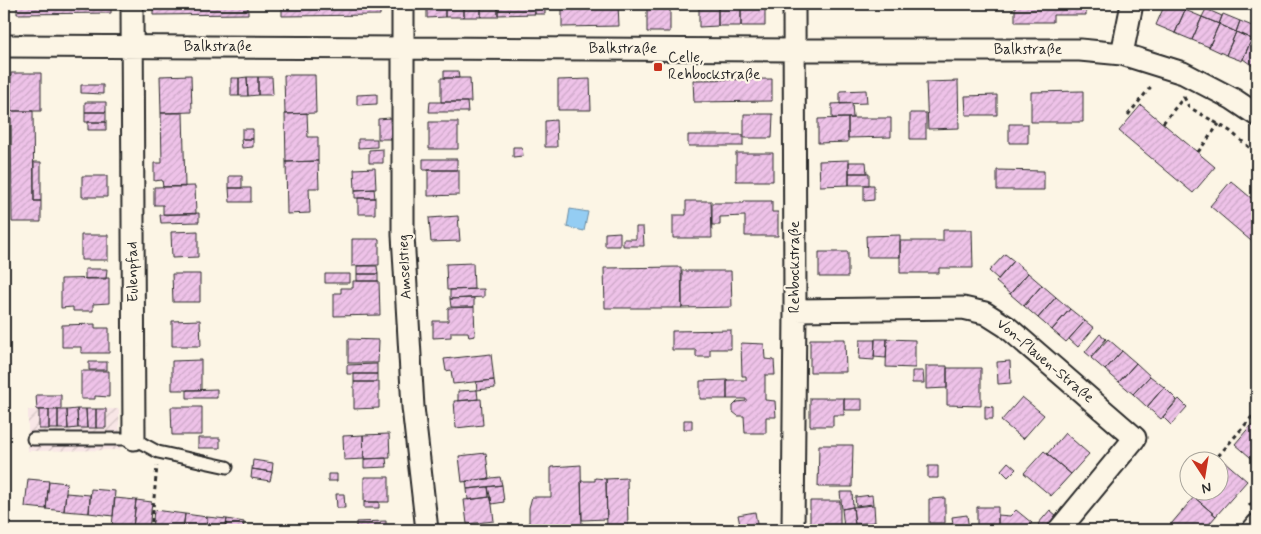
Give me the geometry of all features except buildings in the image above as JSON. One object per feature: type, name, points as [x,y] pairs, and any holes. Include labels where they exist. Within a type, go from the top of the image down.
[{"type":"street","name":"Eulenpfad","points":[[132,4],[134,439]]},
{"type":"street","name":"Amselstieg","points":[[403,4],[403,235],[413,407],[427,530]]},
{"type":"street","name":"Rehbockstraße","points":[[793,530],[795,310],[794,4]]},
{"type":"street","points":[[1122,54],[1132,4]]},
{"type":"street","name":"Balkstraße","points":[[4,46],[1080,50],[1122,54],[1174,71],[1233,99],[1257,115]]},
{"type":"street","name":"Von-Plauen-Straße","points":[[795,310],[963,308],[985,313],[1007,327],[1135,438],[1059,530]]},
{"type":"lane","points":[[34,439],[134,439],[158,452],[228,466]]},
{"type":"path","points":[[1128,115],[1174,71],[1178,85],[1189,107],[1230,131],[1257,154]]},
{"type":"path","points":[[1163,122],[1184,97]]},
{"type":"path","points":[[1198,152],[1219,124]]},
{"type":"path","points":[[1252,198],[1257,192]]},
{"type":"path","points":[[1222,452],[1257,411]]},
{"type":"path","points":[[151,530],[158,452]]},
{"type":"shaded area","points":[[119,409],[120,450],[28,451],[28,410]]},
{"type":"water","points":[[570,209],[588,212],[584,231],[567,227]]},
{"type":"place","name":"Celle, Rehbockstraße","points":[[658,67]]}]
